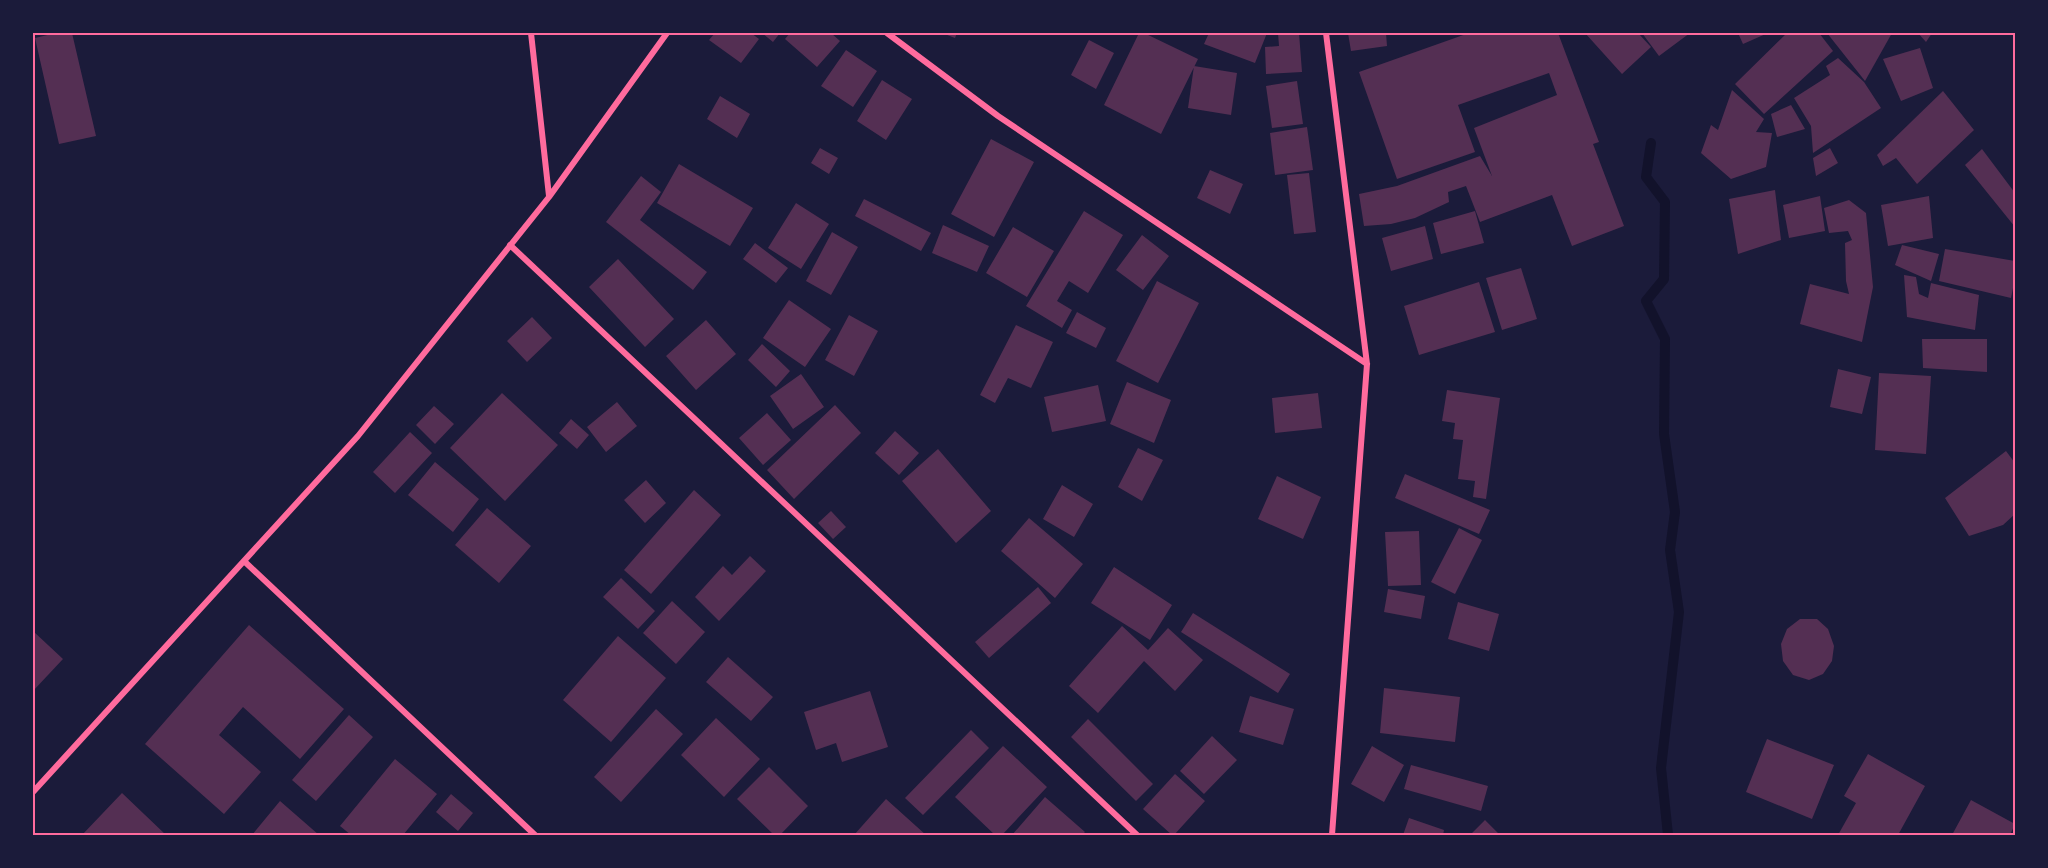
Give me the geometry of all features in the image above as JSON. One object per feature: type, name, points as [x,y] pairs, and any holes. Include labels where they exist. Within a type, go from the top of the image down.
[{"type":"street","points":[[531,33],[549,197]]},
{"type":"street","points":[[33,792],[358,436],[549,197],[667,33]]},
{"type":"street","points":[[887,33],[998,116],[1367,364]]},
{"type":"street","points":[[1326,33],[1367,364],[1332,835]]},
{"type":"street","points":[[510,245],[1137,835]]},
{"type":"street","points":[[244,561],[535,835]]},
{"type":"building","points":[[56,33],[72,33],[96,136],[59,144],[35,38]]},
{"type":"building","points":[[715,33],[751,33],[759,39],[741,63],[709,40]]},
{"type":"building","points":[[762,33],[780,33],[773,42]]},
{"type":"building","points":[[790,33],[831,33],[840,41],[817,67],[785,39]]},
{"type":"building","points":[[942,33],[957,33],[955,38]]},
{"type":"building","points":[[1139,33],[1144,33],[1198,59],[1161,134],[1104,105]]},
{"type":"building","points":[[1209,33],[1267,33],[1255,63],[1204,44]]},
{"type":"building","points":[[1278,33],[1299,33],[1302,72],[1266,74],[1265,47],[1279,46]]},
{"type":"building","points":[[1348,33],[1386,33],[1387,46],[1351,51]]},
{"type":"building","points":[[1469,33],[1558,33],[1599,142],[1593,144],[1624,226],[1572,246],[1552,195],[1480,222],[1466,186],[1448,192],[1449,202],[1415,218],[1391,224],[1364,226],[1359,194],[1397,186],[1480,156],[1492,176],[1474,128],[1557,95],[1549,73],[1458,105],[1475,152],[1397,179],[1359,72]]},
{"type":"building","points":[[1585,33],[1638,33],[1651,47],[1622,74]]},
{"type":"building","points":[[1642,33],[1690,33],[1659,56]]},
{"type":"building","points":[[1738,33],[1768,33],[1743,44]]},
{"type":"building","points":[[1787,33],[1819,33],[1833,51],[1764,114],[1735,84]]},
{"type":"building","points":[[1827,33],[1892,33],[1865,81]]},
{"type":"building","points":[[1918,33],[1932,33],[1926,42]]},
{"type":"building","points":[[1089,40],[1114,53],[1096,89],[1071,75]]},
{"type":"building","points":[[1920,48],[1933,88],[1901,101],[1883,59]]},
{"type":"building","points":[[846,50],[877,71],[853,107],[821,86]]},
{"type":"building","points":[[1838,58],[1864,82],[1881,108],[1813,153],[1811,126],[1794,98],[1830,75],[1826,66]]},
{"type":"building","points":[[1194,66],[1237,73],[1231,115],[1188,108]]},
{"type":"building","points":[[882,80],[912,99],[886,140],[857,121]]},
{"type":"building","points":[[1297,81],[1303,124],[1272,128],[1266,86]]},
{"type":"building","points":[[1732,90],[1764,119],[1756,132],[1772,133],[1766,167],[1731,179],[1701,153],[1711,125],[1718,130]]},
{"type":"building","points":[[1943,91],[1974,130],[1917,184],[1896,158],[1883,166],[1877,155]]},
{"type":"building","points":[[720,96],[750,114],[737,138],[707,119]]},
{"type":"building","points":[[1791,105],[1805,129],[1777,137],[1771,114]]},
{"type":"building","points":[[1307,127],[1313,170],[1275,175],[1270,133]]},
{"type":"building","points":[[991,139],[1034,162],[994,237],[951,214]]},
{"type":"building","points":[[820,148],[838,158],[829,174],[811,163]]},
{"type":"building","points":[[1830,148],[1838,163],[1816,176],[1813,158]]},
{"type":"building","points":[[1982,149],[2015,193],[2015,227],[1965,165]]},
{"type":"building","points":[[679,164],[753,208],[730,246],[657,203]]},
{"type":"building","points":[[1210,170],[1243,184],[1230,214],[1197,198]]},
{"type":"building","points":[[1309,173],[1316,232],[1294,234],[1287,175]]},
{"type":"building","points":[[641,176],[661,192],[640,220],[707,272],[693,290],[606,222]]},
{"type":"building","points":[[1775,190],[1781,240],[1738,254],[1729,199]]},
{"type":"building","points":[[1820,196],[1825,231],[1789,238],[1783,205]]},
{"type":"building","points":[[1929,196],[1933,238],[1888,246],[1881,205]]},
{"type":"building","points":[[864,199],[931,233],[921,251],[855,216]]},
{"type":"building","points":[[1849,200],[1866,213],[1873,287],[1862,342],[1800,324],[1810,284],[1849,294],[1846,281],[1845,243],[1852,240],[1848,231],[1829,233],[1824,208]]},
{"type":"building","points":[[796,203],[829,224],[801,269],[768,248]]},
{"type":"building","points":[[1084,211],[1123,235],[1088,293],[1069,281],[1057,301],[1072,310],[1062,328],[1026,306]]},
{"type":"building","points":[[1475,211],[1484,243],[1441,254],[1433,223]]},
{"type":"building","points":[[943,225],[989,246],[977,272],[932,253]]},
{"type":"building","points":[[1425,226],[1433,259],[1391,271],[1382,238]]},
{"type":"building","points":[[1013,227],[1054,251],[1027,297],[986,273]]},
{"type":"building","points":[[832,232],[858,247],[831,295],[806,281]]},
{"type":"building","points":[[1142,235],[1169,256],[1143,290],[1116,270]]},
{"type":"building","points":[[755,243],[788,268],[776,283],[743,259]]},
{"type":"building","points":[[1902,245],[1939,254],[1931,281],[1895,265]]},
{"type":"building","points":[[1945,249],[2015,261],[2015,278],[2011,298],[1939,281]]},
{"type":"building","points":[[618,259],[674,319],[645,347],[589,287]]},
{"type":"building","points":[[1521,268],[1537,319],[1502,330],[1486,278]]},
{"type":"building","points":[[1904,275],[1916,277],[1919,294],[1928,298],[1931,283],[1979,295],[1975,330],[1907,317]]},
{"type":"building","points":[[1157,281],[1199,303],[1158,383],[1116,361]]},
{"type":"building","points":[[1479,282],[1495,332],[1419,355],[1404,306]]},
{"type":"building","points":[[789,300],[831,329],[805,367],[763,338]]},
{"type":"building","points":[[1077,312],[1106,328],[1096,348],[1066,333]]},
{"type":"building","points":[[849,315],[878,331],[854,376],[825,360]]},
{"type":"building","points":[[532,317],[552,338],[527,362],[507,341]]},
{"type":"building","points":[[706,320],[736,354],[696,390],[666,356]]},
{"type":"building","points":[[1016,325],[1053,342],[1031,388],[1008,378],[995,403],[980,395]]},
{"type":"building","points":[[1922,339],[1987,339],[1987,372],[1923,368]]},
{"type":"building","points":[[762,344],[790,371],[776,387],[748,360]]},
{"type":"building","points":[[1838,369],[1871,377],[1862,414],[1830,407]]},
{"type":"building","points":[[1879,373],[1931,376],[1926,454],[1875,450]]},
{"type":"building","points":[[801,374],[824,407],[793,429],[770,396]]},
{"type":"building","points":[[1127,382],[1171,400],[1154,443],[1110,424]]},
{"type":"building","points":[[1098,385],[1106,421],[1052,432],[1044,397]]},
{"type":"building","points":[[1447,390],[1500,398],[1486,499],[1473,497],[1475,481],[1458,479],[1463,440],[1453,439],[1455,423],[1442,421]]},
{"type":"building","points":[[502,393],[558,445],[505,501],[450,448]]},
{"type":"building","points":[[1318,393],[1322,428],[1275,433],[1272,398]]},
{"type":"building","points":[[617,402],[637,426],[606,452],[587,427]]},
{"type":"building","points":[[835,405],[861,433],[794,499],[767,470]]},
{"type":"building","points":[[434,406],[454,424],[435,444],[416,425]]},
{"type":"building","points":[[767,413],[791,440],[763,465],[739,438]]},
{"type":"building","points":[[571,419],[589,435],[577,449],[559,433]]},
{"type":"building","points":[[895,431],[919,453],[899,475],[875,453]]},
{"type":"building","points":[[410,432],[432,453],[395,493],[373,472]]},
{"type":"building","points":[[1138,448],[1163,460],[1142,501],[1118,487]]},
{"type":"building","points":[[938,449],[991,511],[956,543],[902,481]]},
{"type":"building","points":[[2006,451],[2015,463],[2015,514],[2003,525],[1969,536],[1945,498]]},
{"type":"building","points":[[435,462],[479,499],[453,532],[408,495]]},
{"type":"building","points":[[1405,474],[1490,510],[1479,534],[1395,498]]},
{"type":"building","points":[[1277,476],[1321,497],[1303,539],[1258,519]]},
{"type":"building","points":[[646,480],[666,503],[645,523],[624,500]]},
{"type":"building","points":[[1062,485],[1093,504],[1074,537],[1043,519]]},
{"type":"building","points":[[694,490],[721,515],[651,594],[624,570]]},
{"type":"building","points":[[487,508],[531,546],[499,583],[455,545]]},
{"type":"building","points":[[831,511],[846,527],[833,539],[818,523]]},
{"type":"building","points":[[1029,518],[1083,564],[1055,598],[1001,551]]},
{"type":"building","points":[[1459,528],[1482,540],[1455,594],[1431,582]]},
{"type":"building","points":[[1419,531],[1421,585],[1388,586],[1385,532]]},
{"type":"building","points":[[750,556],[766,571],[719,621],[695,597],[723,566],[732,575]]},
{"type":"building","points":[[1114,567],[1172,605],[1150,640],[1091,603]]},
{"type":"building","points":[[621,578],[655,611],[638,629],[603,597]]},
{"type":"building","points":[[1038,587],[1051,603],[989,658],[975,642]]},
{"type":"building","points":[[1388,589],[1425,596],[1421,619],[1384,612]]},
{"type":"building","points":[[672,601],[705,632],[676,664],[643,633]]},
{"type":"building","points":[[1458,602],[1499,614],[1489,651],[1448,639]]},
{"type":"building","points":[[1193,613],[1290,674],[1278,693],[1181,632]]},
{"type":"building","points":[[1800,619],[1817,619],[1828,629],[1834,646],[1832,661],[1823,674],[1809,680],[1793,675],[1783,661],[1781,644],[1787,629]]},
{"type":"building","points":[[249,625],[344,709],[300,759],[243,707],[219,735],[261,772],[224,814],[145,744]]},
{"type":"building","points":[[1122,626],[1148,650],[1168,628],[1203,660],[1175,691],[1144,661],[1098,713],[1069,686]]},
{"type":"building","points":[[33,631],[63,659],[33,691]]},
{"type":"building","points":[[618,636],[666,678],[611,742],[563,700]]},
{"type":"building","points":[[728,657],[773,697],[751,721],[706,682]]},
{"type":"building","points":[[1384,688],[1460,697],[1455,742],[1380,733]]},
{"type":"building","points":[[870,691],[888,747],[842,762],[836,743],[816,750],[804,712]]},
{"type":"building","points":[[1250,696],[1294,709],[1283,745],[1239,732]]},
{"type":"building","points":[[656,709],[683,734],[621,802],[594,777]]},
{"type":"building","points":[[349,715],[373,737],[316,801],[292,780]]},
{"type":"building","points":[[716,718],[760,759],[724,797],[681,755]]},
{"type":"building","points":[[1088,719],[1153,784],[1136,801],[1071,737]]},
{"type":"building","points":[[971,730],[989,748],[923,815],[905,798]]},
{"type":"building","points":[[1212,736],[1237,760],[1204,794],[1180,771]]},
{"type":"building","points":[[1767,739],[1834,765],[1812,819],[1746,792]]},
{"type":"building","points":[[1003,746],[1047,787],[1002,835],[995,835],[955,797]]},
{"type":"building","points":[[1372,746],[1404,765],[1384,802],[1351,784]]},
{"type":"building","points":[[1868,754],[1925,786],[1898,835],[1838,835],[1856,803],[1844,796]]},
{"type":"building","points":[[395,759],[437,794],[403,835],[351,835],[340,826]]},
{"type":"building","points":[[1411,765],[1488,786],[1481,811],[1404,789]]},
{"type":"building","points":[[769,767],[808,806],[780,835],[774,835],[737,799]]},
{"type":"building","points":[[1175,774],[1205,801],[1172,835],[1143,809]]},
{"type":"building","points":[[122,793],[166,835],[82,835]]},
{"type":"building","points":[[451,794],[473,813],[458,831],[436,812]]},
{"type":"building","points":[[1045,797],[1085,832],[1082,835],[1012,835]]},
{"type":"building","points":[[886,799],[926,835],[854,835]]},
{"type":"building","points":[[1971,800],[2015,824],[2010,835],[1952,835]]},
{"type":"building","points":[[280,801],[319,835],[252,835]]},
{"type":"building","points":[[1409,818],[1444,830],[1443,835],[1403,835]]},
{"type":"building","points":[[1485,820],[1500,835],[1470,835]]},
{"type":"waterway","points":[[1651,143],[1646,177],[1665,202],[1664,279],[1646,301],[1665,339],[1664,434],[1675,512],[1670,550],[1679,612],[1661,768],[1668,835]]}]
